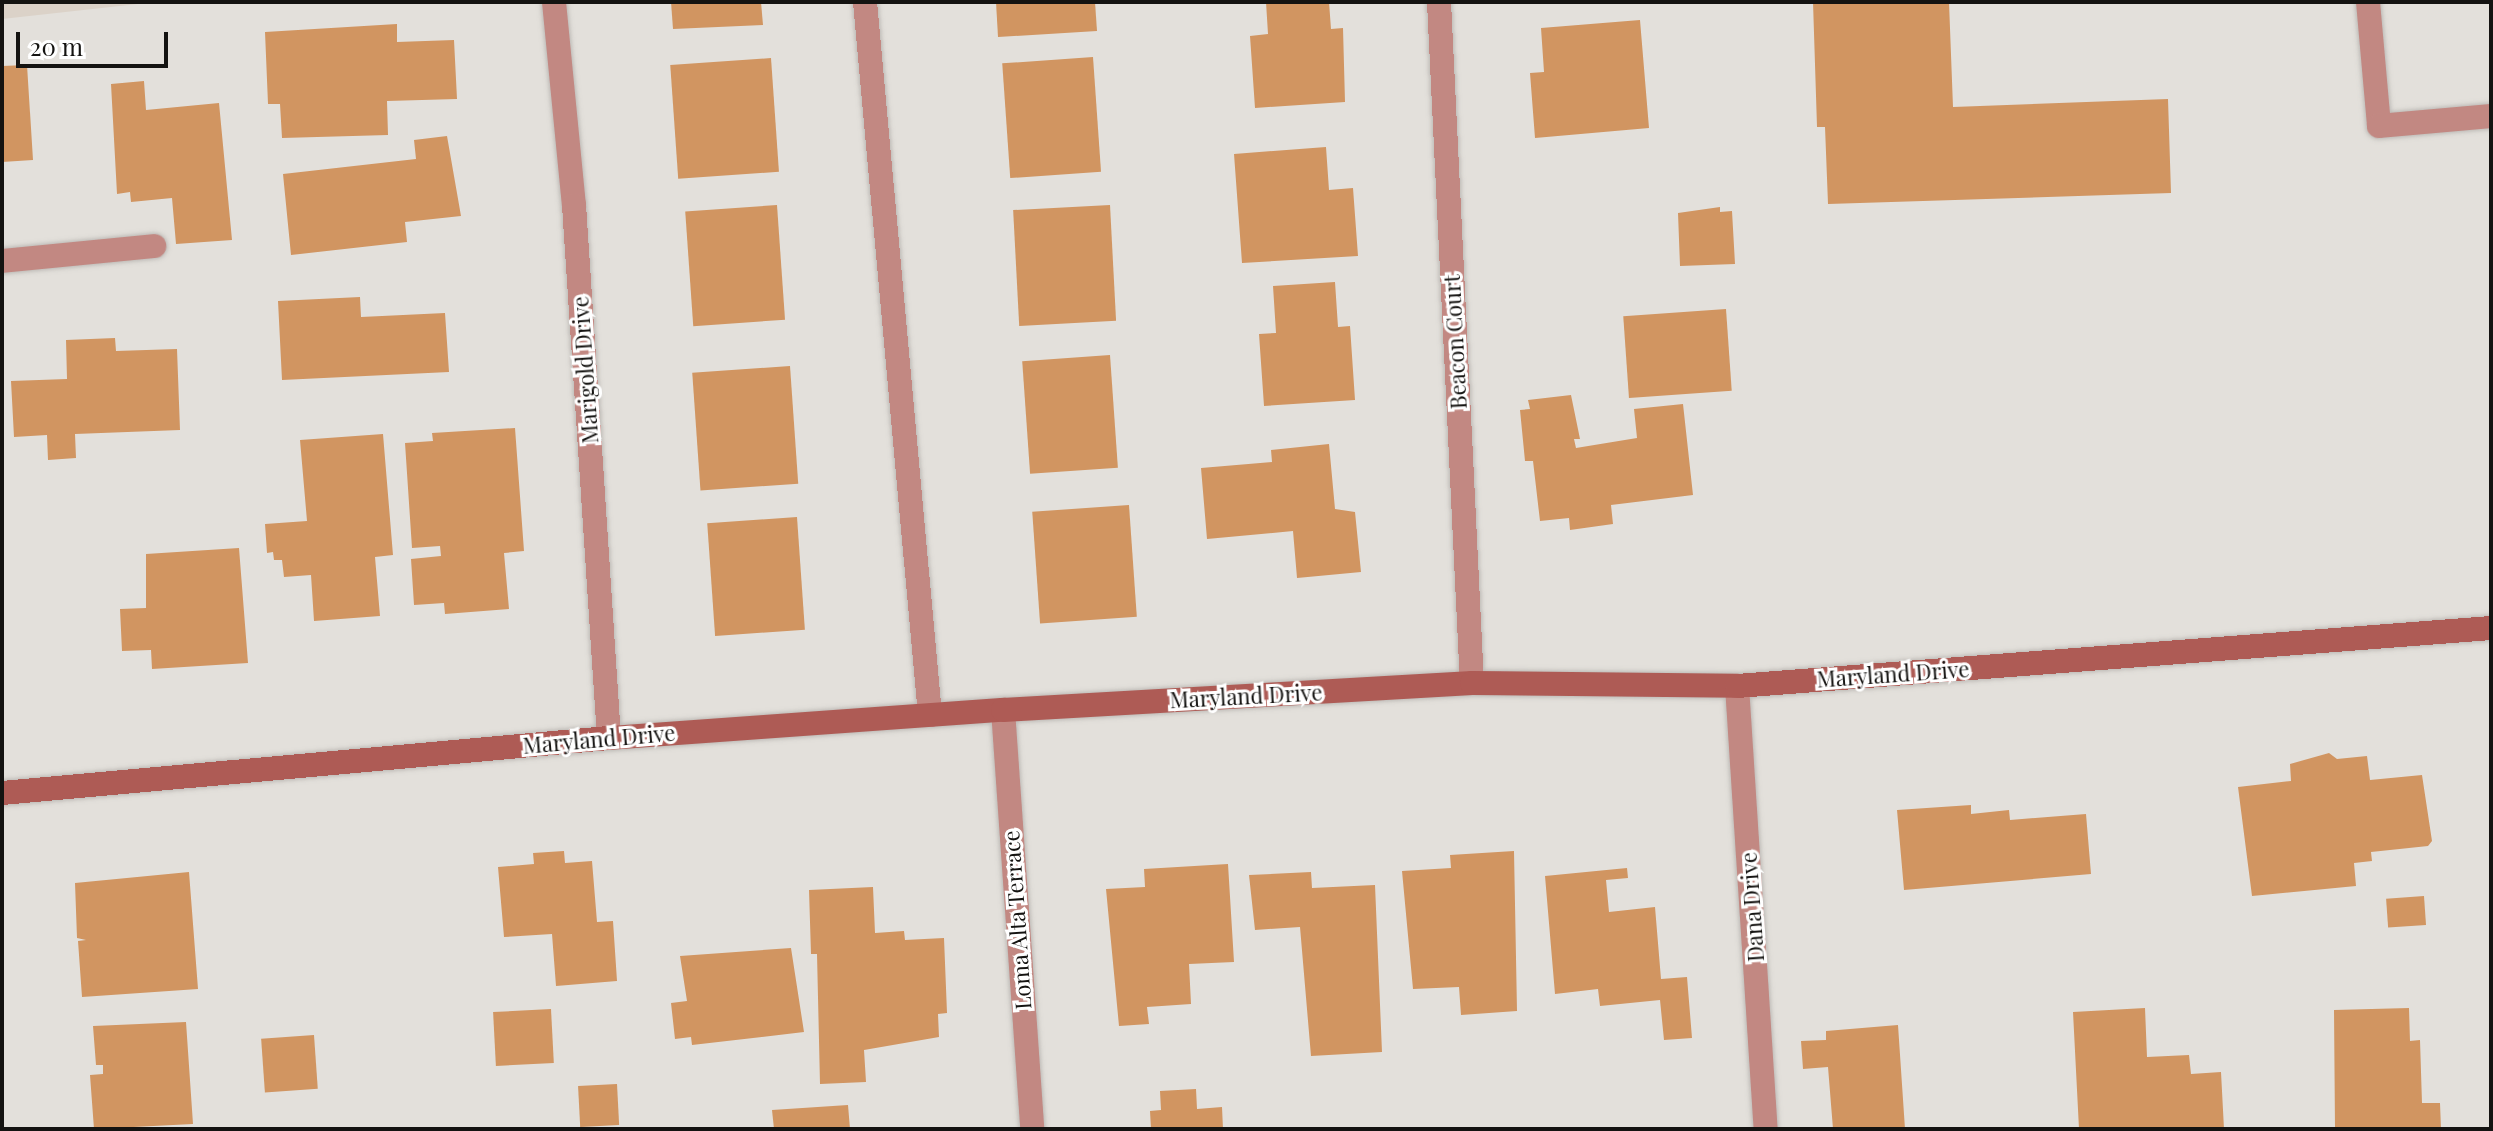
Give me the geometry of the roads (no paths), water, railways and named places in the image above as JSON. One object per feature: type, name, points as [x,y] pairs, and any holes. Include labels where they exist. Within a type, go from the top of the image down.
[{"type":"street","name":"Marigold Drive","points":[[554,2],[574,205],[609,738]]},
{"type":"street","points":[[865,2],[930,715]]},
{"type":"street","name":"Beacon Court","points":[[1439,2],[1472,683]]},
{"type":"street","points":[[2368,2],[2379,126],[2491,116]]},
{"type":"street","points":[[2,261],[154,246]]},
{"type":"street","name":"Maryland Drive","points":[[2,793],[609,738],[1003,710],[1472,683],[1737,686],[2491,628]]},
{"type":"street","name":"Dana Drive","points":[[1737,686],[1766,1129]]},
{"type":"street","name":"Loma Alta Terrace","points":[[1003,710],[1032,1129]]}]
